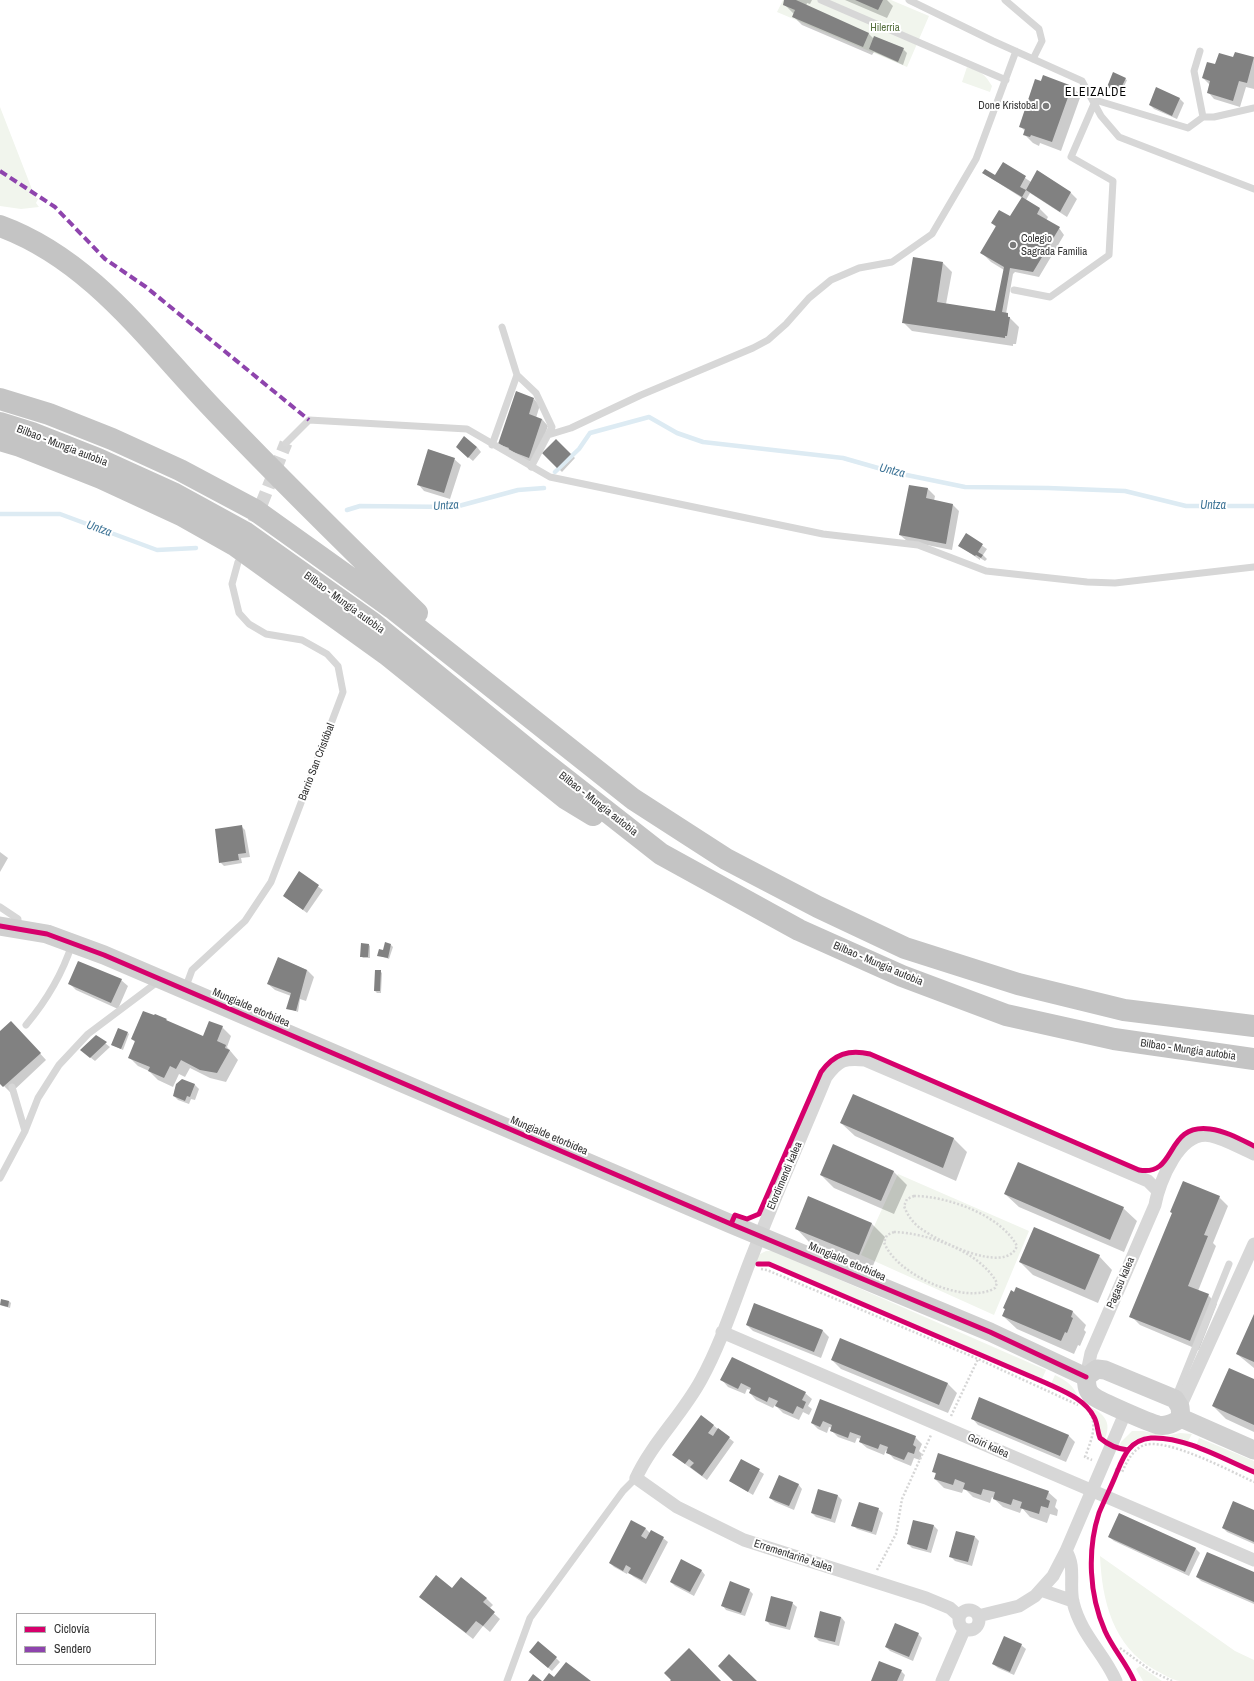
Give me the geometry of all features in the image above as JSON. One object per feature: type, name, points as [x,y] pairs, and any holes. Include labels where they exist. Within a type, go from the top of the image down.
[{"type":"highway","points":[[0,226],[43,246],[72,265],[95,284],[146,335],[205,401],[298,497],[496,689]]},
{"type":"highway","points":[[0,399],[49,414],[112,439],[180,470],[255,510],[392,608],[633,799],[726,859],[818,908],[906,948],[1018,984],[1124,1010],[1254,1026]]},
{"type":"highway","name":"Bilbao - Mungia autobia","points":[[0,423],[32,433],[98,458],[173,493],[246,533],[374,624],[536,756],[662,854],[799,930],[902,976],[1006,1015],[1114,1039],[1254,1059]]},
{"type":"highway","points":[[0,440],[20,446],[101,478],[180,515],[236,546],[386,654],[565,798],[662,854]]},
{"type":"street","name":"Mungialde etorbidea","points":[[9,927],[47,934],[73,943],[760,1236],[990,1332],[1086,1376]]},
{"type":"street","name":"Elordimendi kalea","points":[[636,1478],[642,1464],[680,1413],[701,1380],[826,1077],[842,1060],[865,1060],[1148,1181],[1157,1190]]},
{"type":"street","name":"Pagasu kalea","points":[[1086,1376],[1091,1353],[1155,1205],[1157,1190],[1174,1157],[1196,1138],[1210,1136],[1254,1154]]},
{"type":"street","points":[[1254,1244],[1179,1408],[1170,1425],[1159,1426],[1093,1396],[1087,1388],[1086,1376],[1097,1369],[1105,1370],[1179,1408],[1254,1450]]},
{"type":"street","name":"Goiri kalea","points":[[722,1332],[1254,1560]]},
{"type":"street","points":[[978,1616],[1019,1606],[1035,1596],[1052,1576],[1066,1551],[1126,1411]]},
{"type":"street","name":"Errementariñe kalea","points":[[636,1478],[677,1507],[744,1540],[926,1598],[950,1608],[959,1616]]},
{"type":"street","points":[[1066,1551],[1071,1560],[1073,1601],[1087,1638],[1116,1681]]},
{"type":"street","points":[[1041,1590],[1073,1601]]},
{"type":"street","points":[[967,1610],[974,1611],[978,1616],[977,1627],[971,1631],[964,1630],[958,1622],[959,1616],[967,1610]]},
{"type":"street","points":[[942,1681],[964,1630]]},
{"type":"lane","points":[[821,0],[1006,80]]},
{"type":"lane","points":[[909,0],[1082,81],[1101,116],[1119,137],[1254,189]]},
{"type":"lane","points":[[1005,0],[1039,29],[1042,41],[1033,59]]},
{"type":"lane","points":[[548,435],[571,428],[641,395],[753,348],[768,340],[786,324],[809,298],[831,280],[859,268],[892,262],[932,234],[976,159],[1016,51]]},
{"type":"lane","points":[[1200,51],[1194,71],[1203,117]]},
{"type":"lane","points":[[1093,101],[1188,128],[1203,117],[1214,117],[1254,108]]},
{"type":"lane","points":[[1014,290],[1050,297],[1109,255],[1113,181],[1071,157],[1093,101]]},
{"type":"lane","points":[[502,327],[517,376],[536,393],[552,427],[531,466]]},
{"type":"lane","points":[[492,445],[517,376]]},
{"type":"lane","points":[[286,443],[309,420],[467,429],[492,445],[550,477],[718,514],[823,534],[918,545],[986,571],[1087,582],[1115,583],[1254,567]]},
{"type":"lane","name":"Barrio San Cristóbal","points":[[184,991],[192,970],[245,921],[271,882],[343,692],[338,666],[327,654],[302,640],[266,634],[249,624],[239,613],[232,584],[238,562]]},
{"type":"lane","points":[[0,907],[18,919],[9,927]]},
{"type":"lane","points":[[26,1025],[50,995],[67,961],[73,943]]},
{"type":"lane","points":[[0,1178],[25,1131],[38,1098],[59,1065],[88,1034],[160,980]]},
{"type":"lane","points":[[12,1087],[25,1131]]},
{"type":"lane","points":[[1179,1408],[1229,1264]]},
{"type":"lane","points":[[507,1681],[530,1618],[623,1491],[636,1478]]},
{"type":"path","points":[[946,1244],[924,1236],[894,1232],[887,1235],[884,1242],[887,1251],[899,1264],[925,1281],[950,1290],[973,1295],[988,1293],[995,1288],[997,1283],[993,1276],[966,1253],[946,1244],[919,1227],[907,1214],[904,1206],[907,1199],[914,1196],[928,1196],[944,1199],[966,1207],[986,1216],[1013,1239],[1017,1246],[1015,1252],[1008,1256],[993,1258],[970,1253],[946,1244]]},
{"type":"path","points":[[758,1264],[769,1264],[1031,1376]]},
{"type":"path","points":[[755,1273],[760,1269],[767,1270],[978,1359],[1086,1408],[1097,1424],[1100,1438],[1111,1445],[1128,1450],[1117,1470],[1106,1497]]},
{"type":"path","points":[[872,1581],[896,1534],[902,1499],[978,1359]]},
{"type":"path","points":[[1052,1386],[1071,1396],[1092,1414],[1094,1426],[1093,1435],[1085,1457],[1122,1472],[1130,1455],[1143,1445],[1159,1444],[1181,1449],[1254,1482]]},
{"type":"path","points":[[1140,1440],[1159,1438]]},
{"type":"path","points":[[1114,1647],[1118,1651],[1153,1672],[1172,1681]]},
{"type":"green space","name":"Hilerria","points":[[783,0],[891,0],[929,16],[907,67],[777,12]]},
{"type":"green space","points":[[967,67],[979,72],[987,78],[992,86],[990,92],[962,82]]},
{"type":"green space","points":[[0,107],[35,197],[38,199],[36,203],[39,207],[21,209],[0,206]]},
{"type":"green space","points":[[898,1174],[1029,1231],[994,1315],[861,1255]]},
{"type":"green space","points":[[766,1251],[774,1251],[1046,1370],[1042,1379],[779,1266],[762,1261],[755,1265],[756,1256]]},
{"type":"green space","points":[[1055,1375],[1069,1384],[1074,1389],[1078,1397],[1051,1384]]},
{"type":"green space","points":[[1087,1405],[1102,1415],[1107,1423],[1107,1434],[1104,1441],[1100,1436],[1098,1419]]},
{"type":"green space","points":[[1132,1431],[1143,1431],[1166,1436],[1180,1433],[1192,1434],[1187,1443],[1176,1439],[1151,1436],[1138,1439],[1124,1448],[1119,1447],[1121,1442]]},
{"type":"green space","points":[[1199,1438],[1254,1461],[1254,1471],[1196,1446]]},
{"type":"green space","points":[[1100,1556],[1235,1651],[1254,1660],[1254,1681],[1180,1681],[1164,1675],[1141,1660],[1129,1648],[1112,1621],[1107,1606],[1101,1573]]},
{"type":"green space","points":[[1140,1666],[1162,1681],[1143,1681],[1136,1669]]},
{"type":"building","points":[[784,0],[796,0],[869,33],[863,47],[792,17],[795,10],[783,5]]},
{"type":"building","points":[[855,0],[883,0],[878,10]]},
{"type":"building","points":[[874,36],[904,48],[898,62],[869,49]]},
{"type":"building","points":[[1235,52],[1254,57],[1247,83],[1239,81],[1233,101],[1207,93],[1210,81],[1202,78],[1207,62],[1215,64],[1219,53],[1233,57]]},
{"type":"building","points":[[1113,72],[1126,78],[1119,92],[1107,87]]},
{"type":"building","name":"Done Kristobal","points":[[1043,75],[1072,86],[1052,142],[1031,135],[1030,137],[1023,135],[1025,129],[1019,127],[1035,79],[1041,81]]},
{"type":"building","points":[[1156,87],[1180,98],[1172,116],[1149,105]]},
{"type":"building","points":[[1003,162],[1026,176],[1020,187],[1026,190],[1022,197],[982,173],[985,169],[995,175]]},
{"type":"building","points":[[1037,170],[1071,192],[1060,212],[1026,190]]},
{"type":"building","points":[[1022,197],[1040,208],[1037,214],[1060,227],[1033,272],[1010,268],[1002,312],[1008,313],[1008,317],[1010,317],[1007,336],[1005,336],[1005,338],[902,323],[913,257],[943,262],[937,302],[995,311],[1004,267],[980,253],[996,226],[991,223],[999,210],[1010,216]]},
{"type":"building","points":[[516,391],[534,398],[529,414],[542,419],[529,458],[508,450],[509,448],[498,444]]},
{"type":"building","points":[[464,436],[477,447],[468,458],[456,447]]},
{"type":"building","points":[[556,439],[571,454],[557,468],[542,453]]},
{"type":"building","points":[[428,449],[455,458],[444,493],[417,485]]},
{"type":"building","points":[[909,485],[928,488],[926,498],[953,504],[946,544],[899,535]]},
{"type":"building","points":[[966,533],[983,544],[978,552],[983,555],[981,558],[958,546]]},
{"type":"building","points":[[242,825],[246,853],[238,854],[239,860],[219,863],[215,829]]},
{"type":"building","points":[[299,871],[319,885],[303,910],[283,896]]},
{"type":"building","points":[[385,942],[391,944],[388,958],[377,956],[379,949],[383,950]]},
{"type":"building","points":[[361,943],[369,944],[368,957],[360,957]]},
{"type":"building","points":[[278,957],[307,970],[296,1011],[286,1009],[291,993],[267,984]]},
{"type":"building","points":[[78,961],[122,979],[111,1003],[68,984]]},
{"type":"building","points":[[375,970],[381,970],[380,991],[374,991]]},
{"type":"building","points":[[143,1011],[167,1019],[166,1020],[203,1036],[209,1021],[223,1026],[217,1041],[226,1045],[225,1048],[230,1050],[217,1073],[200,1070],[181,1060],[176,1069],[170,1066],[164,1078],[148,1071],[150,1067],[128,1058],[135,1041],[131,1039]]},
{"type":"building","points":[[11,1021],[41,1053],[3,1087],[0,1084],[0,1031]]},
{"type":"building","points":[[118,1028],[128,1032],[121,1049],[111,1045]]},
{"type":"building","points":[[96,1035],[107,1042],[90,1058],[80,1050]]},
{"type":"building","points":[[182,1079],[195,1084],[190,1097],[187,1096],[185,1101],[173,1096],[176,1084]]},
{"type":"building","points":[[853,1094],[954,1138],[943,1168],[840,1123]]},
{"type":"building","points":[[833,1144],[894,1171],[881,1201],[820,1175]]},
{"type":"building","points":[[1018,1162],[1124,1207],[1110,1240],[1004,1194]]},
{"type":"building","points":[[1183,1181],[1220,1196],[1204,1235],[1208,1236],[1188,1286],[1209,1294],[1190,1341],[1129,1317],[1172,1213],[1170,1212]]},
{"type":"building","points":[[808,1196],[872,1223],[859,1255],[795,1229]]},
{"type":"building","points":[[1034,1227],[1100,1255],[1085,1290],[1019,1262]]},
{"type":"building","points":[[1016,1287],[1073,1311],[1071,1317],[1073,1318],[1067,1333],[1065,1332],[1061,1341],[1002,1316],[1005,1309],[1003,1308],[1011,1290],[1014,1292]]},
{"type":"building","points":[[1,1299],[9,1301],[8,1307],[0,1305]]},
{"type":"building","points":[[754,1303],[823,1330],[814,1352],[746,1325]]},
{"type":"building","points":[[1254,1314],[1254,1362],[1236,1354]]},
{"type":"building","points":[[840,1338],[948,1383],[939,1405],[831,1360]]},
{"type":"building","points":[[732,1357],[806,1392],[802,1400],[806,1402],[803,1409],[797,1406],[793,1414],[775,1406],[778,1401],[769,1397],[767,1402],[749,1393],[751,1388],[741,1383],[738,1389],[720,1380]]},
{"type":"building","points":[[1229,1368],[1254,1379],[1254,1425],[1212,1406]]},
{"type":"building","points":[[979,1397],[1069,1435],[1060,1456],[971,1419]]},
{"type":"building","points":[[820,1399],[916,1436],[913,1445],[916,1447],[914,1454],[908,1452],[904,1460],[886,1453],[888,1447],[880,1444],[878,1449],[859,1442],[861,1436],[850,1432],[848,1438],[830,1431],[832,1425],[823,1421],[820,1427],[811,1423]]},
{"type":"building","points":[[701,1415],[714,1425],[708,1433],[713,1436],[718,1428],[730,1437],[702,1476],[690,1467],[694,1463],[689,1459],[685,1464],[672,1455]]},
{"type":"building","points":[[938,1453],[1049,1491],[1046,1499],[1050,1501],[1048,1508],[1041,1506],[1039,1514],[1020,1508],[1022,1502],[1013,1499],[1011,1505],[993,1499],[995,1492],[983,1489],[981,1495],[963,1489],[965,1483],[955,1479],[953,1485],[934,1479],[936,1473],[932,1472]]},
{"type":"building","points":[[741,1459],[760,1469],[748,1492],[729,1481]]},
{"type":"building","points":[[779,1475],[799,1484],[789,1506],[769,1498]]},
{"type":"building","points":[[818,1489],[838,1495],[831,1519],[811,1513]]},
{"type":"building","points":[[1233,1501],[1254,1510],[1254,1542],[1222,1528]]},
{"type":"building","points":[[859,1502],[879,1508],[872,1532],[851,1526]]},
{"type":"building","points":[[1119,1513],[1196,1548],[1185,1572],[1108,1537]]},
{"type":"building","points":[[631,1520],[646,1528],[641,1536],[646,1539],[651,1530],[664,1537],[642,1580],[628,1573],[631,1568],[626,1565],[623,1571],[609,1563]]},
{"type":"building","points":[[913,1520],[934,1525],[927,1550],[907,1544]]},
{"type":"building","points":[[956,1531],[975,1536],[968,1562],[949,1557]]},
{"type":"building","points":[[1207,1552],[1254,1572],[1254,1602],[1196,1577]]},
{"type":"building","points":[[681,1559],[702,1570],[690,1592],[670,1582]]},
{"type":"building","points":[[436,1575],[452,1588],[461,1577],[487,1598],[483,1602],[495,1612],[483,1626],[476,1621],[466,1633],[419,1597]]},
{"type":"building","points":[[730,1581],[750,1589],[741,1613],[721,1606]]},
{"type":"building","points":[[771,1596],[793,1602],[786,1627],[765,1621]]},
{"type":"building","points":[[820,1611],[841,1617],[835,1642],[814,1637]]},
{"type":"building","points":[[895,1623],[919,1633],[909,1657],[885,1647]]},
{"type":"building","points":[[1004,1636],[1022,1644],[1010,1672],[992,1664]]},
{"type":"building","points":[[538,1641],[557,1657],[548,1668],[529,1652]]},
{"type":"building","points":[[689,1648],[721,1681],[670,1681],[671,1680],[664,1673]]},
{"type":"building","points":[[729,1654],[757,1681],[733,1681],[718,1666]]},
{"type":"building","points":[[879,1661],[902,1670],[897,1681],[871,1681]]},
{"type":"building","points":[[566,1662],[591,1681],[543,1681],[549,1673],[554,1677]]},
{"type":"building","points":[[533,1674],[542,1681],[528,1681]]},
{"type":"waterway","name":"Untza","points":[[555,472],[579,449],[590,433],[649,417],[677,433],[703,442],[843,458],[892,472],[965,487],[1125,491],[1186,506],[1254,506]]},
{"type":"waterway","name":"Untza","points":[[347,510],[360,506],[455,507],[518,490],[544,488]]},
{"type":"waterway","name":"Untza","points":[[0,514],[60,514],[157,550],[196,548]]},
{"type":"tunnel","points":[[247,540],[286,443]]},
{"type":"marked path","points":[[0,171],[55,207],[105,259],[146,287],[309,420]]},
{"type":"cycle path","points":[[0,926],[47,934],[104,955],[731,1224],[990,1332],[1086,1377]]},
{"type":"cycle path","points":[[731,1224],[735,1215],[747,1219],[759,1214],[821,1072],[831,1061],[842,1054],[855,1052],[870,1054],[1139,1170],[1151,1170],[1160,1166],[1178,1141],[1185,1134],[1195,1129],[1210,1129],[1222,1132],[1254,1146]]},
{"type":"cycle path","points":[[758,1264],[769,1264],[1046,1383],[1066,1393],[1079,1400],[1090,1411],[1095,1420],[1100,1438],[1113,1446],[1128,1450]]},
{"type":"cycle path","points":[[1134,1681],[1105,1631],[1100,1617],[1093,1588],[1091,1557],[1095,1527],[1099,1513],[1127,1451],[1143,1439],[1164,1438],[1204,1450],[1254,1472]]},
{"type":"place","name":"Done Kristobal","points":[[1046,106]]},
{"type":"place","name":"Colegio Sagrada Familia","points":[[1013,245]]},
{"type":"district","name":"ELEIZALDE","points":[[1096,93]]}]
